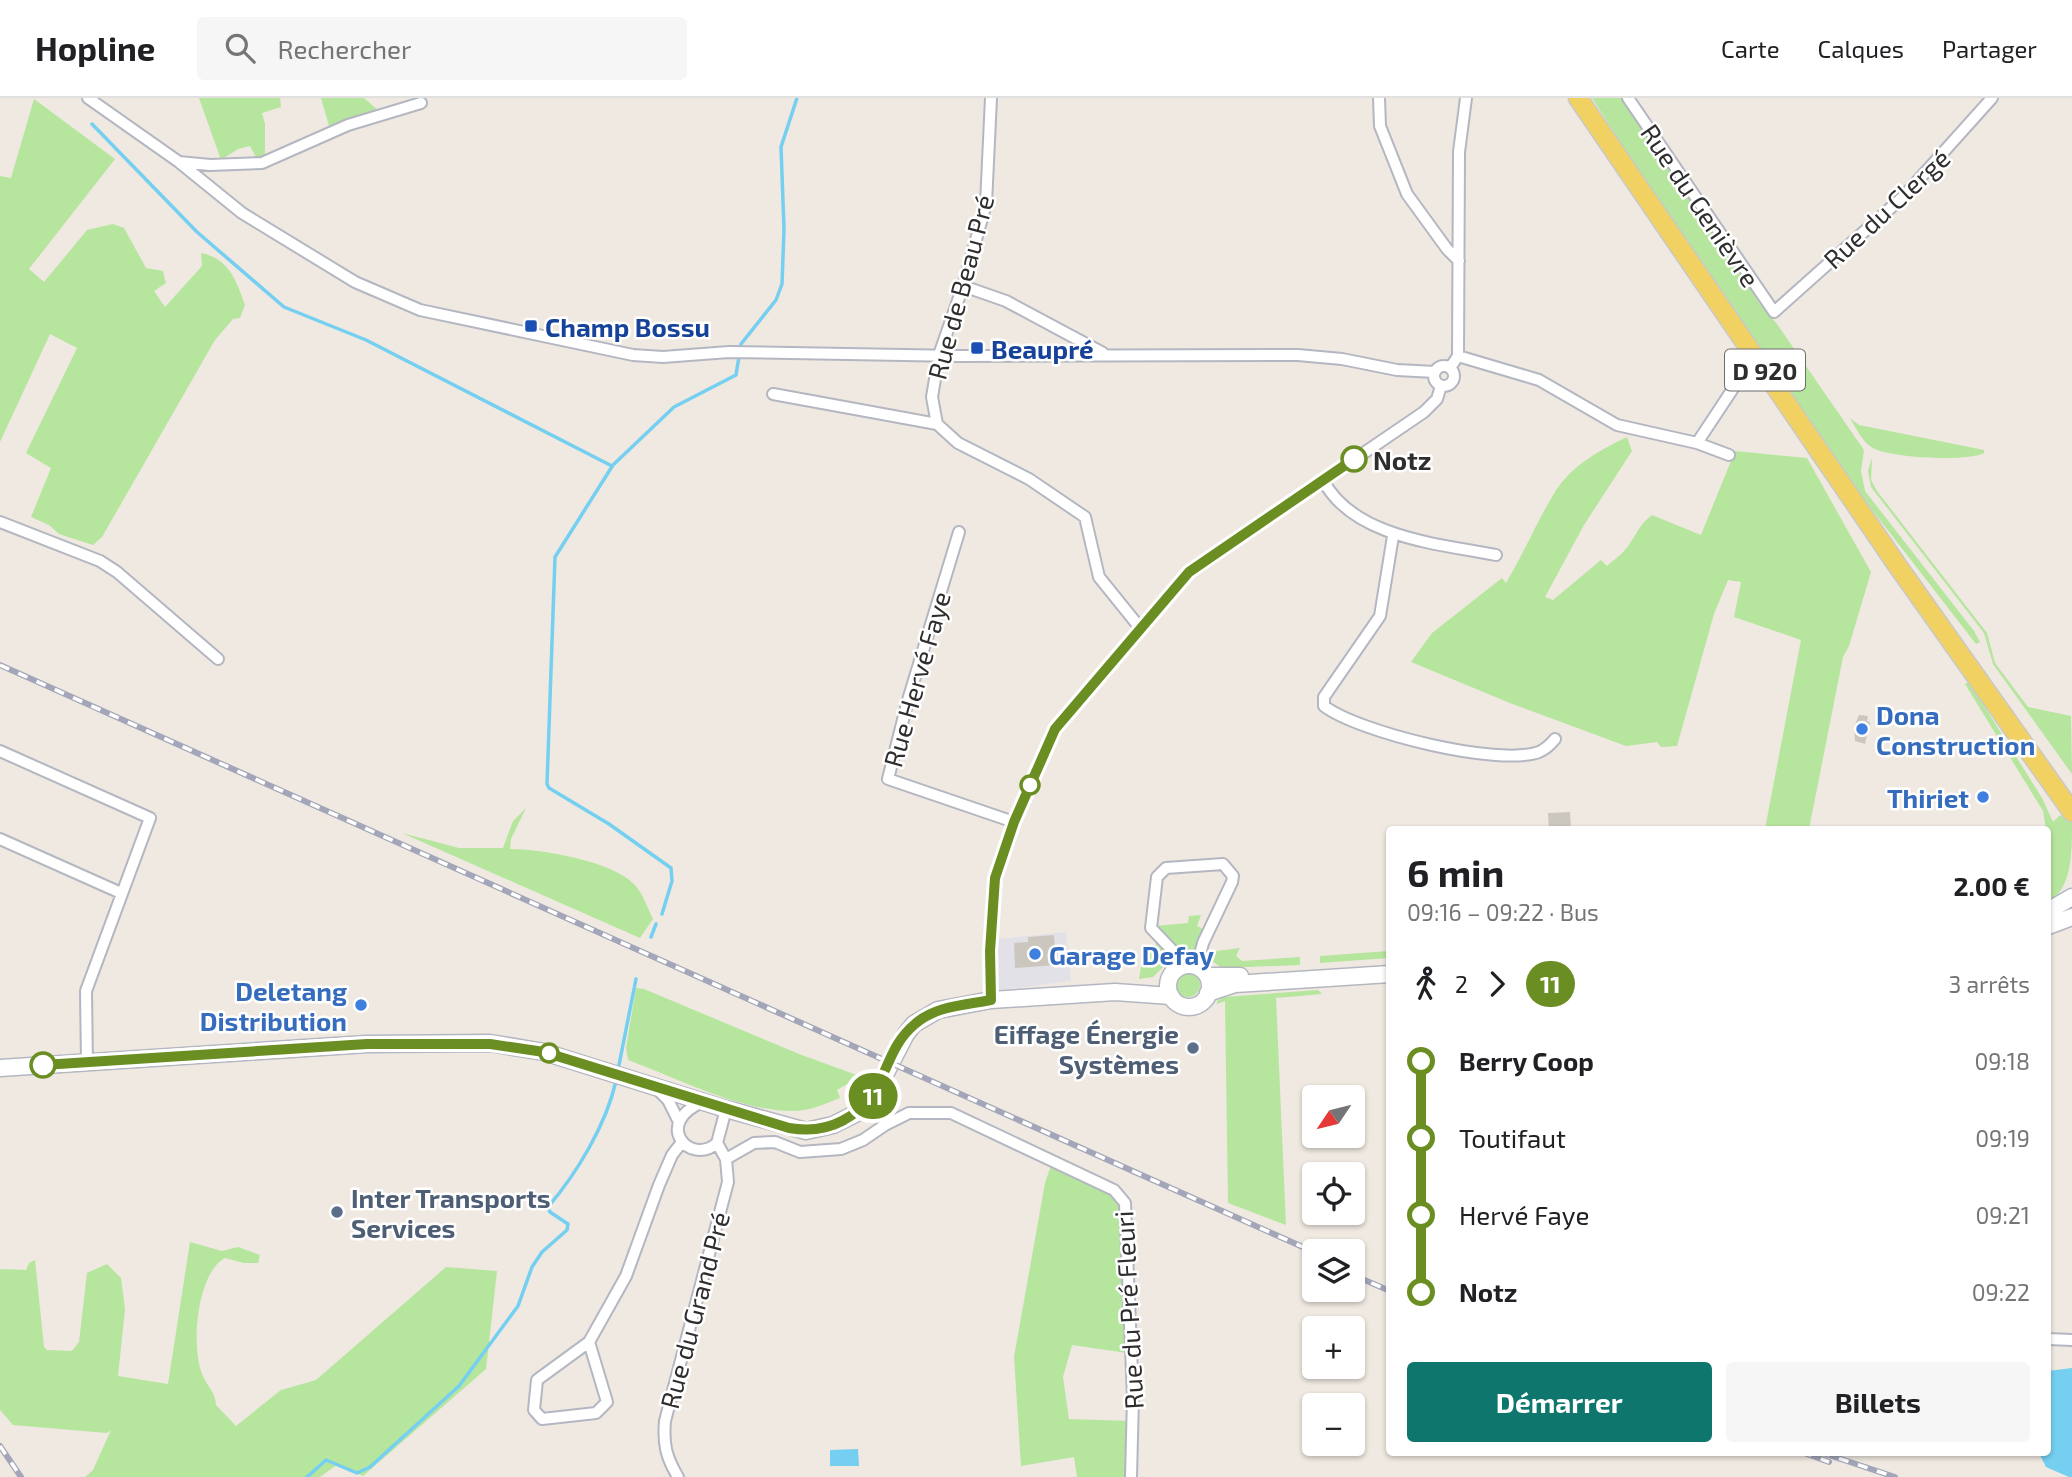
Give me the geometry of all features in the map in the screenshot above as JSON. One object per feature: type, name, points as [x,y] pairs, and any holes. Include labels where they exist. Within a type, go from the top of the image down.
[{"type":"main road","name":"D 920","points":[[1578,98],[2072,812]]},
{"type":"main road","name":"D 920","points":[[1887,547],[1900,560],[1951,628],[2072,795]]},
{"type":"main road","points":[[2051,909],[2072,897]]},
{"type":"main road","points":[[2051,925],[2072,918]]},
{"type":"main road","points":[[1115,992],[1188,965],[1203,971],[1241,975],[1386,967]]},
{"type":"main road","points":[[1203,971],[1208,993]]},
{"type":"main road","points":[[1171,996],[1174,972]]},
{"type":"main road","points":[[0,1068],[367,1044],[465,1042],[544,1052],[726,1110],[806,1131],[833,1125],[858,1113],[874,1096],[895,1052],[914,1024],[938,1010],[991,1000],[1115,992],[1171,996],[1182,1006],[1192,1006],[1201,1002],[1208,993],[1235,984],[1386,974]]},
{"type":"street","points":[[88,98],[179,162],[242,213],[292,246],[355,282],[420,310],[633,355],[663,357],[729,352],[1298,355],[1342,359],[1397,370],[1435,372]]},
{"type":"street","name":"Rue de Beau Pré","points":[[937,424],[932,397],[939,355],[963,286],[986,204],[991,98]]},
{"type":"street","points":[[1380,98],[1380,126],[1407,194],[1447,249],[1459,261]]},
{"type":"street","points":[[1450,368],[1458,356],[1459,152],[1466,98]]},
{"type":"street","name":"Rue du Genièvre","points":[[1628,98],[1774,312]]},
{"type":"street","name":"Rue du Clergé","points":[[1774,312],[1802,289],[1828,261],[1904,196],[1992,98]]},
{"type":"street","points":[[179,162],[210,165],[262,163],[348,125],[421,103]]},
{"type":"street","points":[[963,286],[1006,301],[1105,354]]},
{"type":"street","points":[[1458,356],[1539,380],[1617,425],[1697,443],[1729,456]]},
{"type":"street","points":[[1441,386],[1434,378],[1435,372],[1440,367],[1450,368]]},
{"type":"street","points":[[1441,386],[1452,383],[1454,375],[1450,368]]},
{"type":"street","points":[[1697,443],[1740,378]]},
{"type":"street","points":[[991,1000],[990,951],[995,878],[1014,822],[1055,729],[1189,572],[1424,412],[1437,400],[1441,386]]},
{"type":"street","points":[[773,394],[937,424],[958,443],[1029,479],[1085,517],[1100,577],[1141,629]]},
{"type":"street","points":[[1323,480],[1355,515],[1394,536],[1496,555]]},
{"type":"street","points":[[0,522],[100,561],[117,572],[218,659]]},
{"type":"street","name":"Rue Hervé Faye","points":[[959,532],[908,700],[888,779],[1014,822]]},
{"type":"street","points":[[1394,536],[1380,617],[1322,701],[1329,710],[1357,725],[1437,745],[1508,757],[1541,752],[1555,738]]},
{"type":"street","points":[[0,751],[150,818],[86,991],[87,1063]]},
{"type":"street","points":[[0,839],[121,893]]},
{"type":"street","points":[[1174,972],[1172,950],[1151,928],[1157,877],[1166,868],[1223,864],[1233,876],[1232,882],[1203,943],[1203,971]]},
{"type":"street","points":[[654,1085],[668,1100],[678,1121]]},
{"type":"street","points":[[704,1102],[683,1113],[678,1121],[677,1132],[682,1142],[693,1149],[704,1150],[717,1143]]},
{"type":"street","points":[[726,1110],[717,1143],[726,1159]]},
{"type":"street","name":"Rue du Pré Fleuri","points":[[726,1159],[754,1143],[775,1142],[800,1152],[841,1149],[863,1140],[909,1113],[951,1113],[1120,1194],[1125,1203],[1133,1397],[1131,1477]]},
{"type":"street","points":[[589,1342],[607,1402],[596,1413],[542,1419],[534,1409],[537,1380],[589,1342],[626,1276],[659,1185],[672,1155],[682,1142]]},
{"type":"street","name":"Rue du Grand Pré","points":[[678,1477],[665,1450],[665,1421],[728,1182],[726,1159]]},
{"type":"street","points":[[2051,1339],[2072,1340]]},
{"type":"shaded area","points":[[1066,932],[1071,981],[999,990],[998,939]]},
{"type":"green space","points":[[199,98],[280,98],[281,107],[262,113],[265,124],[265,156],[257,159],[250,146],[238,149],[221,160]]},
{"type":"green space","points":[[321,98],[364,98],[379,111],[329,126]]},
{"type":"green space","points":[[1592,98],[1625,98],[1759,303],[1777,324],[1864,450],[1861,471],[1865,491],[1980,642],[1976,644],[1852,484],[1675,228]]},
{"type":"green space","points":[[34,99],[115,159],[29,269],[44,282],[87,230],[113,224],[124,228],[146,268],[163,271],[166,283],[154,291],[165,307],[202,266],[201,253],[219,260],[225,266],[235,280],[245,305],[240,318],[233,319],[215,340],[102,537],[93,545],[59,534],[49,525],[31,517],[51,468],[26,453],[77,348],[50,334],[0,442],[0,176],[11,178]]},
{"type":"green space","points":[[1850,418],[1859,425],[1984,450],[1984,453],[1947,458],[1882,451],[1866,442]]},
{"type":"green space","points":[[1627,437],[1632,451],[1584,525],[1545,597],[1553,600],[1601,560],[1607,566],[1624,551],[1643,523],[1652,515],[1701,535],[1735,451],[1807,458],[1871,572],[1849,646],[1843,657],[1810,826],[1766,826],[1801,640],[1734,617],[1741,582],[1728,580],[1714,614],[1677,746],[1661,747],[1657,742],[1626,746],[1510,703],[1411,662],[1432,633],[1502,578],[1506,583],[1548,503],[1562,483],[1569,474],[1597,453]]},
{"type":"green space","points":[[1872,458],[1871,480],[1877,491],[1987,633],[1995,663],[2028,707],[2071,716],[2072,774],[1993,664],[1984,633],[1871,487],[1868,471]]},
{"type":"green space","points":[[1969,682],[2042,798],[2053,822],[2060,815],[2072,822],[2069,869],[2062,889],[2051,900],[2051,826],[2045,826],[2043,811],[1965,684]]},
{"type":"green space","points":[[526,808],[511,839],[510,849],[576,858],[611,869],[625,877],[638,889],[653,919],[640,938],[402,833],[459,848],[503,848],[513,821]]},
{"type":"green space","points":[[1201,915],[1197,926],[1203,929],[1192,955],[1178,956],[1155,926],[1188,923],[1189,916]]},
{"type":"green space","points":[[1156,942],[1168,956],[1167,963],[1153,977],[1139,979],[1144,948],[1155,950]]},
{"type":"green space","points":[[1240,948],[1236,956],[1242,961],[1300,957],[1300,965],[1222,968],[1209,959],[1208,952]]},
{"type":"green space","points":[[1386,951],[1386,958],[1320,963],[1320,956]]},
{"type":"green space","points":[[1188,973],[1197,976],[1200,985],[1197,994],[1188,997],[1179,994],[1176,985],[1179,976]]},
{"type":"green space","points":[[636,988],[862,1077],[857,1088],[849,1083],[837,1090],[840,1098],[799,1111],[752,1106],[688,1084],[628,1060],[626,1048]]},
{"type":"green space","points":[[1318,990],[1322,994],[1276,998],[1286,1225],[1228,1203],[1225,1001],[1217,1004],[1217,1001],[1224,997]]},
{"type":"green space","points":[[1051,1165],[1112,1194],[1122,1207],[1127,1353],[1072,1345],[1063,1377],[1069,1419],[1130,1421],[1128,1477],[1077,1477],[1074,1457],[1021,1466],[1014,1357],[1045,1183]]},
{"type":"green space","points":[[190,1242],[222,1251],[238,1247],[260,1255],[258,1263],[225,1258],[215,1266],[202,1294],[199,1312],[199,1364],[216,1405],[236,1426],[281,1390],[316,1380],[446,1267],[497,1271],[486,1369],[363,1476],[338,1464],[320,1477],[85,1477],[93,1470],[111,1430],[107,1433],[13,1425],[0,1410],[0,1269],[26,1270],[29,1263],[35,1260],[44,1347],[47,1350],[72,1351],[79,1342],[87,1273],[107,1264],[121,1278],[125,1309],[118,1376],[168,1384]]},
{"type":"water","points":[[2072,1368],[2072,1477],[2046,1467],[2040,1456],[2051,1456],[2051,1371]]},
{"type":"water","points":[[858,1449],[859,1466],[830,1466],[830,1450]]},
{"type":"building","name":"Dona Construction","points":[[1859,715],[1868,716],[1867,721],[1870,722],[1865,744],[1855,741],[1854,727]]},
{"type":"building","points":[[1570,812],[1571,826],[1549,826],[1548,813]]},
{"type":"building","name":"Garage Defay","points":[[1054,935],[1056,965],[1015,968],[1014,943],[1028,942],[1028,937]]},
{"type":"waterway","points":[[662,914],[672,881],[671,868],[609,824],[549,788],[547,784],[555,557],[613,465],[674,407],[736,375],[741,344],[776,300],[782,284],[784,229],[781,147],[797,98]]},
{"type":"waterway","points":[[92,124],[197,232],[284,307],[366,340],[612,466]]},
{"type":"waterway","points":[[651,937],[656,924]]},
{"type":"waterway","points":[[618,1070],[636,979]]},
{"type":"waterway","points":[[307,1477],[326,1460],[357,1473],[370,1467],[459,1386],[518,1306],[532,1267],[542,1252],[567,1230],[568,1224],[550,1212],[548,1207],[589,1148],[605,1114],[616,1081]]},
{"type":"railway","points":[[0,665],[1302,1247]]},
{"type":"railway","points":[[1365,1280],[1386,1289]]},
{"type":"railway","points":[[0,1446],[21,1477]]},
{"type":"railway","points":[[1813,1456],[1829,1462]]},
{"type":"railway","points":[[1832,1456],[1895,1477]]},
{"type":"bus line","name":"11","points":[[43,1065],[367,1044],[465,1042],[544,1052],[789,1128],[806,1131],[833,1125],[858,1113],[874,1096],[895,1052],[914,1024],[938,1010],[991,1000],[990,951],[995,878],[1014,822],[1055,729],[1189,572],[1354,459]]},
{"type":"place","name":"Champ Bossu","points":[[531,326]]},
{"type":"place","name":"Beaupré","points":[[977,348]]},
{"type":"place","name":"Notz","points":[[1354,459]]},
{"type":"place","name":"Dona Construction","points":[[1862,729]]},
{"type":"place","name":"Thiriet","points":[[1983,797]]},
{"type":"place","name":"Garage Defay","points":[[1035,954]]},
{"type":"place","name":"Deletang Distribution","points":[[361,1005]]},
{"type":"place","name":"Eiffage Énergie Systèmes","points":[[1193,1048]]},
{"type":"place","name":"Inter Transports Services","points":[[337,1212]]}]
